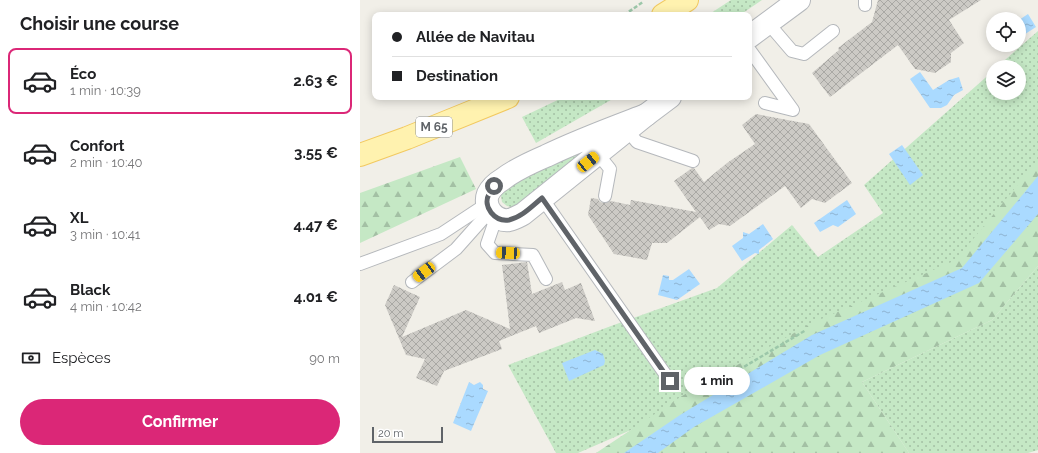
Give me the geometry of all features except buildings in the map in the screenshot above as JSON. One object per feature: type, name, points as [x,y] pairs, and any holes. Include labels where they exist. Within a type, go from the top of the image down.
[{"type":"main road","points":[[668,12],[687,0]]},
{"type":"main road","name":"M 65","points":[[360,155],[501,100]]},
{"type":"street","points":[[752,36],[799,0]]},
{"type":"street","points":[[646,115],[583,139],[524,166],[504,178],[494,186],[488,194],[491,211],[508,220],[523,214],[666,100]]},
{"type":"lane","points":[[768,23],[792,51],[804,54],[833,31]]},
{"type":"lane","points":[[752,53],[793,110],[765,103]]},
{"type":"lane","points":[[627,130],[637,142],[693,161]]},
{"type":"lane","points":[[598,154],[610,169],[605,196]]},
{"type":"lane","points":[[542,198],[670,381]]},
{"type":"lane","points":[[360,264],[441,234],[491,211]]},
{"type":"lane","points":[[491,211],[487,244],[495,253],[533,255],[546,279]]},
{"type":"lane","points":[[412,282],[456,249],[491,211]]},
{"type":"path","points":[[628,12],[646,0]]},
{"type":"path","points":[[670,381],[737,371],[806,330]]},
{"type":"green space","points":[[731,0],[762,0],[744,12],[713,12]]},
{"type":"green space","points":[[1038,31],[1038,176],[962,268],[684,407],[578,453],[556,453],[508,365],[717,288],[792,225],[818,257],[883,213],[864,185],[986,77],[986,100],[1026,100],[1026,60],[1005,60],[1014,52],[1026,52],[1026,42]]},
{"type":"green space","points":[[558,100],[611,100],[536,143],[522,117]]},
{"type":"green space","points":[[572,149],[585,151],[515,208],[507,206],[502,202],[501,196],[504,190]]},
{"type":"green space","points":[[460,157],[476,189],[360,243],[360,193]]},
{"type":"green space","points":[[1038,160],[1038,266],[992,320],[862,382],[909,453],[596,453],[682,396],[810,324],[956,260]]},
{"type":"green space","points":[[1038,266],[1038,450],[1028,453],[909,453],[862,382],[992,320]]},
{"type":"water","points":[[1028,14],[1036,27],[1026,33],[1026,15]]},
{"type":"water","points":[[920,72],[933,90],[949,80],[959,77],[963,90],[954,95],[947,105],[941,108],[930,108],[910,79]]},
{"type":"water","points":[[902,145],[923,175],[910,185],[889,154]]},
{"type":"water","points":[[1038,176],[1038,214],[979,283],[820,355],[694,427],[658,453],[624,453],[680,415],[812,335],[962,268]]},
{"type":"water","points":[[847,200],[856,214],[838,227],[833,225],[820,232],[814,223]]},
{"type":"water","points":[[763,224],[773,239],[759,250],[759,254],[755,253],[742,261],[732,246],[743,238],[743,232],[749,234]]},
{"type":"water","points":[[689,269],[700,284],[677,300],[658,295],[663,275],[669,276],[669,280],[673,280]]},
{"type":"water","points":[[595,350],[603,354],[605,361],[604,365],[569,381],[562,363]]},
{"type":"water","points":[[469,382],[474,385],[480,382],[483,385],[483,389],[488,391],[471,431],[453,423]]},
{"type":"route","points":[[494,186],[488,194],[488,203],[489,212],[496,218],[508,220],[523,214],[542,198],[670,381]]}]
